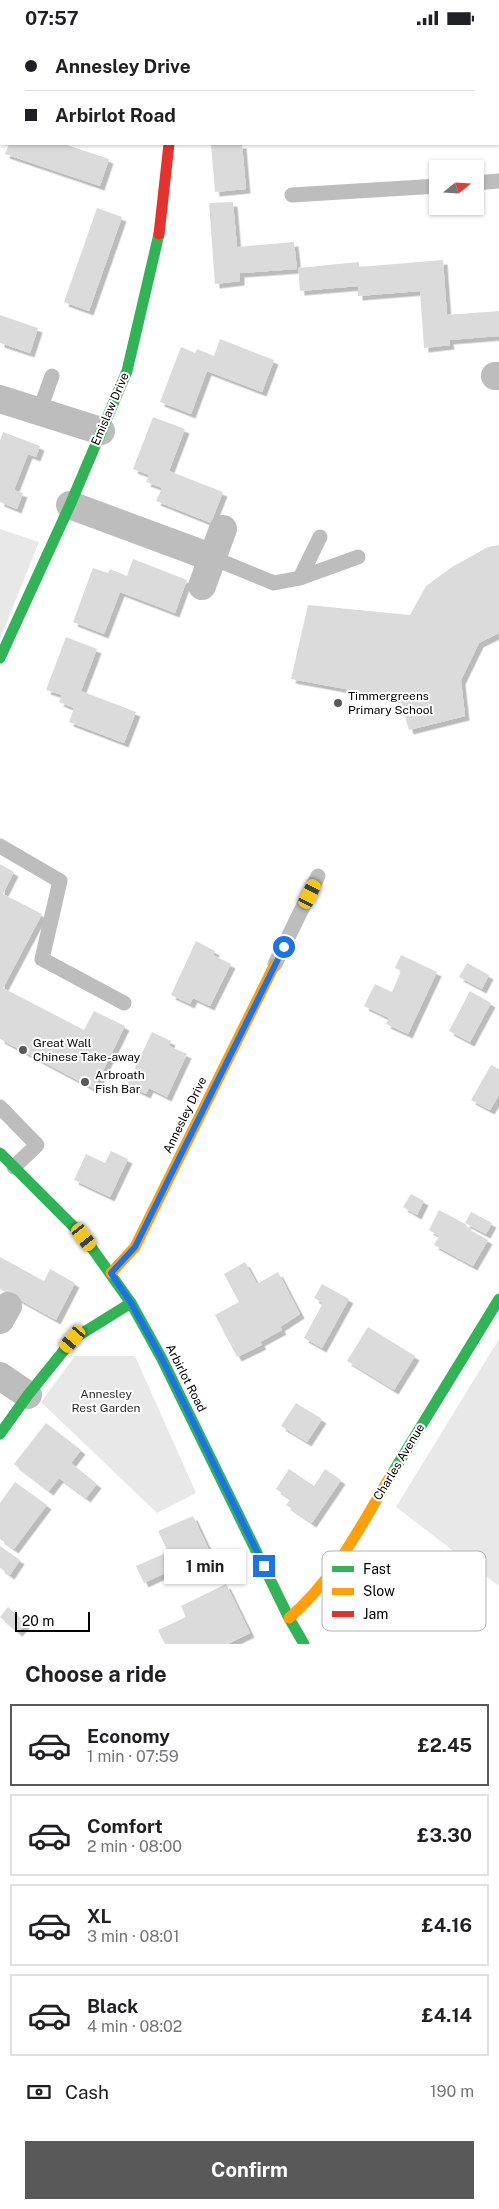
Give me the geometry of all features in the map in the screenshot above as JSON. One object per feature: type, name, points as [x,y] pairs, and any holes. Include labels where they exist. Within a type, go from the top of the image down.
[{"type":"street","name":"Emislaw Drive","points":[[0,658],[70,505],[127,371],[158,243],[169,145]]},
{"type":"street","points":[[0,399],[101,431]]},
{"type":"street","points":[[70,505],[213,558]]},
{"type":"street","points":[[202,586],[223,529]]},
{"type":"street","name":"Annesley Drive","points":[[111,1273],[135,1247],[275,964]]},
{"type":"street","name":"Arbirlot Road","points":[[0,1153],[84,1237],[131,1303],[162,1359],[304,1644]]},
{"type":"street","name":"Charles Avenue","points":[[345,1551],[499,1299]]},
{"type":"street","points":[[0,1434],[28,1395],[73,1339],[131,1303]]},
{"type":"street","points":[[0,1376],[28,1395]]},
{"type":"street","name":"Charles Avenue","points":[[290,1618],[322,1583]]},
{"type":"lane","points":[[484,182],[499,181]]},
{"type":"lane","points":[[292,195],[429,186]]},
{"type":"lane","points":[[39,412],[52,376]]},
{"type":"lane","points":[[300,578],[320,537]]},
{"type":"lane","points":[[213,558],[274,583],[285,583],[358,557]]},
{"type":"lane","points":[[0,846],[60,881],[42,959],[124,1003]]},
{"type":"lane","points":[[275,964],[318,876]]},
{"type":"lane","points":[[0,1107],[37,1145],[14,1167]]},
{"type":"green space","points":[[0,529],[39,542],[0,639]]},
{"type":"green space","points":[[499,1339],[499,1586],[486,1576],[486,1551],[453,1551],[396,1507]]},
{"type":"green space","name":"Annesley Rest Garden","points":[[75,1356],[135,1356],[196,1493],[157,1513],[41,1402]]},
{"type":"building","points":[[9,145],[67,145],[109,159],[100,186],[5,154]]},
{"type":"building","points":[[211,145],[242,145],[246,189],[215,192]]},
{"type":"building","points":[[233,202],[237,247],[294,242],[297,269],[240,273],[240,281],[215,284],[209,203]]},
{"type":"building","points":[[97,208],[122,217],[89,311],[64,302]]},
{"type":"building","points":[[443,260],[447,315],[499,311],[499,336],[449,340],[450,345],[424,348],[420,291],[358,296],[358,286],[300,291],[298,268],[359,262],[359,267]]},
{"type":"building","points":[[0,315],[38,328],[30,353],[0,343]]},
{"type":"building","points":[[220,339],[274,360],[262,392],[207,371],[191,414],[160,402],[181,347],[195,353],[197,349],[214,356]]},
{"type":"building","points":[[153,417],[185,429],[169,471],[223,492],[211,523],[156,501],[162,488],[146,482],[149,475],[133,469]]},
{"type":"building","points":[[3,432],[40,446],[36,457],[28,454],[14,490],[23,493],[17,509],[0,502],[0,441]]},
{"type":"building","points":[[499,545],[499,633],[479,643],[461,680],[465,716],[409,730],[400,699],[291,679],[308,605],[410,615],[426,586],[452,567],[488,547]]},
{"type":"building","points":[[133,559],[187,580],[175,613],[120,592],[104,634],[73,622],[93,568],[108,573],[110,569],[127,576]]},
{"type":"building","points":[[66,637],[97,649],[81,691],[136,712],[124,743],[69,722],[74,708],[59,702],[62,695],[46,690]]},
{"type":"building","points":[[0,864],[14,872],[3,894],[42,914],[3,988],[84,1030],[94,1011],[125,1026],[94,1089],[0,1039]]},
{"type":"building","points":[[196,941],[215,951],[213,955],[231,964],[210,1006],[193,998],[190,1004],[171,995]]},
{"type":"building","points":[[401,955],[437,972],[408,1034],[386,1024],[389,1018],[364,1006],[375,984],[392,992],[401,971],[395,968]]},
{"type":"building","points":[[467,963],[489,975],[482,989],[459,977]]},
{"type":"building","points":[[470,991],[491,1003],[470,1042],[449,1031]]},
{"type":"building","points":[[152,1032],[171,1041],[169,1046],[187,1054],[167,1097],[149,1088],[146,1094],[127,1085]]},
{"type":"building","points":[[491,1065],[499,1069],[499,1095],[490,1110],[471,1100]]},
{"type":"building","points":[[111,1151],[128,1159],[110,1197],[74,1180],[86,1154],[105,1163]]},
{"type":"building","points":[[411,1194],[424,1201],[417,1215],[403,1207]]},
{"type":"building","points":[[439,1210],[467,1225],[465,1227],[488,1240],[473,1266],[434,1245],[439,1236],[429,1230]]},
{"type":"building","points":[[471,1212],[492,1223],[486,1234],[465,1223]]},
{"type":"building","points":[[0,1257],[44,1281],[50,1269],[75,1283],[56,1320],[0,1289]]},
{"type":"building","points":[[245,1262],[257,1284],[278,1272],[300,1314],[280,1327],[282,1330],[260,1342],[262,1345],[237,1357],[215,1315],[239,1302],[224,1274]]},
{"type":"building","points":[[322,1284],[349,1299],[322,1348],[304,1338],[323,1303],[314,1298]]},
{"type":"building","points":[[368,1327],[415,1356],[394,1390],[347,1361]]},
{"type":"building","points":[[296,1403],[322,1419],[307,1442],[281,1426]]},
{"type":"building","points":[[46,1423],[81,1450],[71,1463],[97,1484],[86,1498],[59,1478],[49,1491],[14,1464]]},
{"type":"building","points":[[289,1469],[314,1486],[325,1469],[341,1480],[312,1523],[286,1505],[290,1499],[276,1489]]},
{"type":"building","points":[[15,1482],[47,1505],[14,1549],[0,1539],[0,1503]]},
{"type":"building","points":[[193,1516],[210,1552],[144,1583],[136,1566],[168,1552],[158,1531]]},
{"type":"building","points":[[0,1546],[20,1560],[10,1575],[0,1568]]},
{"type":"building","points":[[226,1584],[250,1633],[228,1644],[165,1644],[158,1630],[186,1617],[181,1606]]},
{"type":"building","points":[[8,1607],[26,1623],[18,1632],[0,1617]]},
{"type":"traffic: fast","points":[[0,658],[70,505],[127,371],[159,234]]},
{"type":"traffic: fast","points":[[0,1153],[84,1237],[131,1303],[162,1359],[289,1618],[304,1644]]},
{"type":"traffic: fast","points":[[393,1472],[499,1299]]},
{"type":"traffic: fast","points":[[0,1434],[28,1395],[73,1339],[131,1303]]},
{"type":"traffic: slow","points":[[111,1273],[135,1247],[275,964]]},
{"type":"traffic: slow","points":[[346,1551],[393,1472]]},
{"type":"traffic: slow","points":[[289,1618],[322,1583]]},
{"type":"traffic: jam","points":[[159,234],[169,145]]},
{"type":"place","name":"Timmergreens Primary School","points":[[338,703]]},
{"type":"place","name":"Great Wall Chinese Take-away","points":[[23,1050]]},
{"type":"place","name":"Arbroath Fish Bar","points":[[85,1082]]},
{"type":"route","points":[[264,1566],[162,1359],[131,1303],[111,1273],[135,1247],[284,947]]}]
